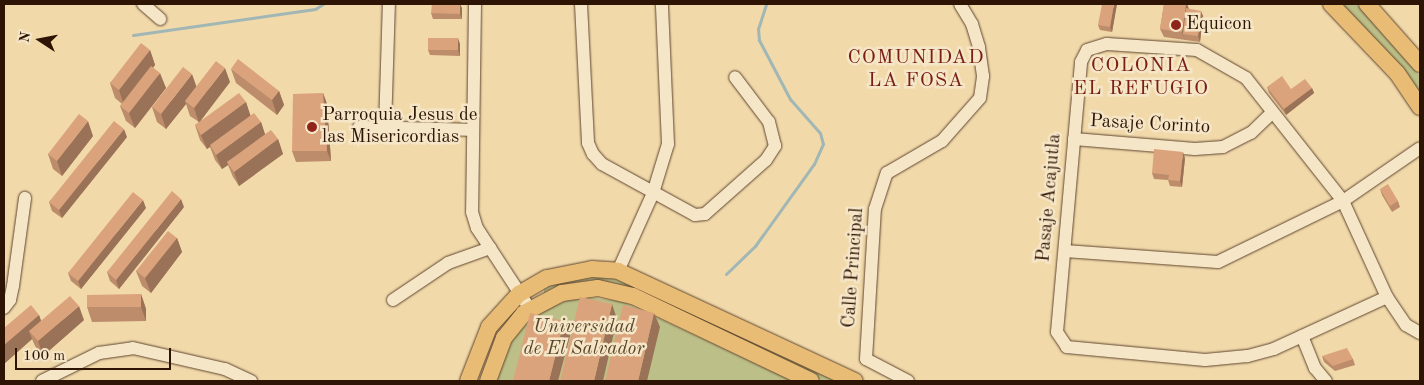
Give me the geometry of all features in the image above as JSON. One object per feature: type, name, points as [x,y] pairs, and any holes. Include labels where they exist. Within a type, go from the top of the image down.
[{"type":"main road","points":[[1331,4],[1397,73],[1420,107]]},
{"type":"main road","points":[[1367,4],[1420,64]]},
{"type":"main road","points":[[468,381],[490,327],[519,294],[547,278],[569,272],[618,271],[855,381]]},
{"type":"main road","points":[[488,381],[508,330],[530,309],[573,290],[598,288],[619,291],[811,381]]},
{"type":"street","points":[[143,4],[160,19]]},
{"type":"street","points":[[385,128],[390,4]]},
{"type":"street","points":[[475,4],[471,130],[472,212],[477,228],[530,309]]},
{"type":"street","points":[[581,4],[588,142],[592,154],[602,164],[699,216],[773,152],[774,135],[769,122],[735,77]]},
{"type":"street","points":[[618,271],[653,193],[668,144],[662,4]]},
{"type":"street","name":"Calle Principal","points":[[908,381],[866,359],[875,209],[887,173],[942,141],[980,98],[983,76],[979,47],[972,24],[960,4]]},
{"type":"street","name":"Pasaje Acajutla","points":[[1272,113],[1246,78],[1197,50],[1107,44],[1087,50],[1081,62],[1057,332],[1067,347],[1205,360],[1265,352],[1302,336]]},
{"type":"street","points":[[1272,113],[1343,200],[1386,297],[1406,324],[1420,333]]},
{"type":"street","name":"Pasaje Corinto","points":[[1074,139],[1195,149],[1223,147],[1251,133],[1272,113]]},
{"type":"street","points":[[359,127],[471,130]]},
{"type":"street","points":[[1065,251],[1218,262],[1343,200],[1420,148]]},
{"type":"street","points":[[4,308],[10,300],[14,286],[25,198]]},
{"type":"street","points":[[392,300],[448,264],[490,248]]},
{"type":"street","points":[[1326,381],[1315,368],[1302,336],[1386,297]]},
{"type":"street","points":[[42,381],[99,353],[132,348],[225,369],[252,381]]},
{"type":"green space","points":[[1340,4],[1356,4],[1391,40],[1420,76],[1420,95]]},
{"type":"green space","points":[[584,276],[616,278],[843,381],[823,381],[634,292],[544,293],[544,288],[550,285]]},
{"type":"green space","name":"Universidad de El Salvador","points":[[580,296],[624,302],[793,381],[494,381],[512,337],[544,309]]},
{"type":"building","points":[[432,4],[460,4],[460,14],[431,13]]},
{"type":"building","points":[[1102,4],[1114,4],[1110,27],[1098,25]]},
{"type":"building","name":"Equicon","points":[[1164,4],[1186,4],[1182,32],[1160,29]]},
{"type":"building","points":[[1186,8],[1201,11],[1198,36],[1183,34]]},
{"type":"building","points":[[428,38],[458,38],[458,50],[428,50]]},
{"type":"building","points":[[141,43],[150,50],[119,90],[110,83]]},
{"type":"building","points":[[238,59],[279,91],[272,100],[231,69]]},
{"type":"building","points":[[216,61],[225,68],[194,108],[185,101]]},
{"type":"building","points":[[151,66],[160,73],[129,113],[120,106]]},
{"type":"building","points":[[183,67],[192,74],[161,114],[152,107]]},
{"type":"building","points":[[1282,76],[1291,89],[1305,79],[1312,88],[1284,109],[1267,87]]},
{"type":"building","points":[[239,93],[246,102],[201,135],[195,125]]},
{"type":"building","name":"Parroquia Jesus de las Misericordias","points":[[323,93],[327,151],[292,151],[293,94]]},
{"type":"building","points":[[254,113],[261,122],[216,155],[210,145]]},
{"type":"building","points":[[79,114],[88,121],[57,161],[48,154]]},
{"type":"building","points":[[114,121],[124,129],[59,210],[49,202]]},
{"type":"building","points":[[271,130],[278,139],[234,172],[227,162]]},
{"type":"building","points":[[1154,149],[1183,152],[1180,181],[1168,180],[1169,175],[1152,173]]},
{"type":"building","points":[[1388,184],[1398,201],[1390,206],[1380,189]]},
{"type":"building","points":[[172,191],[181,199],[116,280],[107,272]]},
{"type":"building","points":[[133,192],[143,200],[78,281],[68,273]]},
{"type":"building","points":[[168,231],[177,238],[145,278],[136,271]]},
{"type":"building","points":[[141,294],[141,307],[87,307],[87,295]]},
{"type":"building","points":[[70,296],[79,306],[38,341],[29,331]]},
{"type":"building","points":[[580,297],[612,304],[594,381],[560,381]]},
{"type":"building","points":[[31,305],[39,315],[4,345],[4,328]]},
{"type":"building","points":[[623,305],[654,313],[638,381],[605,381]]},
{"type":"building","points":[[530,313],[564,321],[549,381],[513,381]]},
{"type":"building","points":[[1347,348],[1353,359],[1333,366],[1322,356]]},
{"type":"waterway","points":[[133,35],[315,9],[323,4]]},
{"type":"waterway","points":[[726,274],[755,246],[814,164],[823,144],[820,133],[790,99],[759,40],[758,29],[766,4]]},
{"type":"place","name":"Equicon","points":[[1176,25]]},
{"type":"place","name":"Parroquia Jesus de las Misericordias","points":[[312,127]]},
{"type":"district","name":"COMUNIDAD LA FOSA","points":[[916,70]]},
{"type":"district","name":"COLONIA EL REFUGIO","points":[[1141,78]]}]
